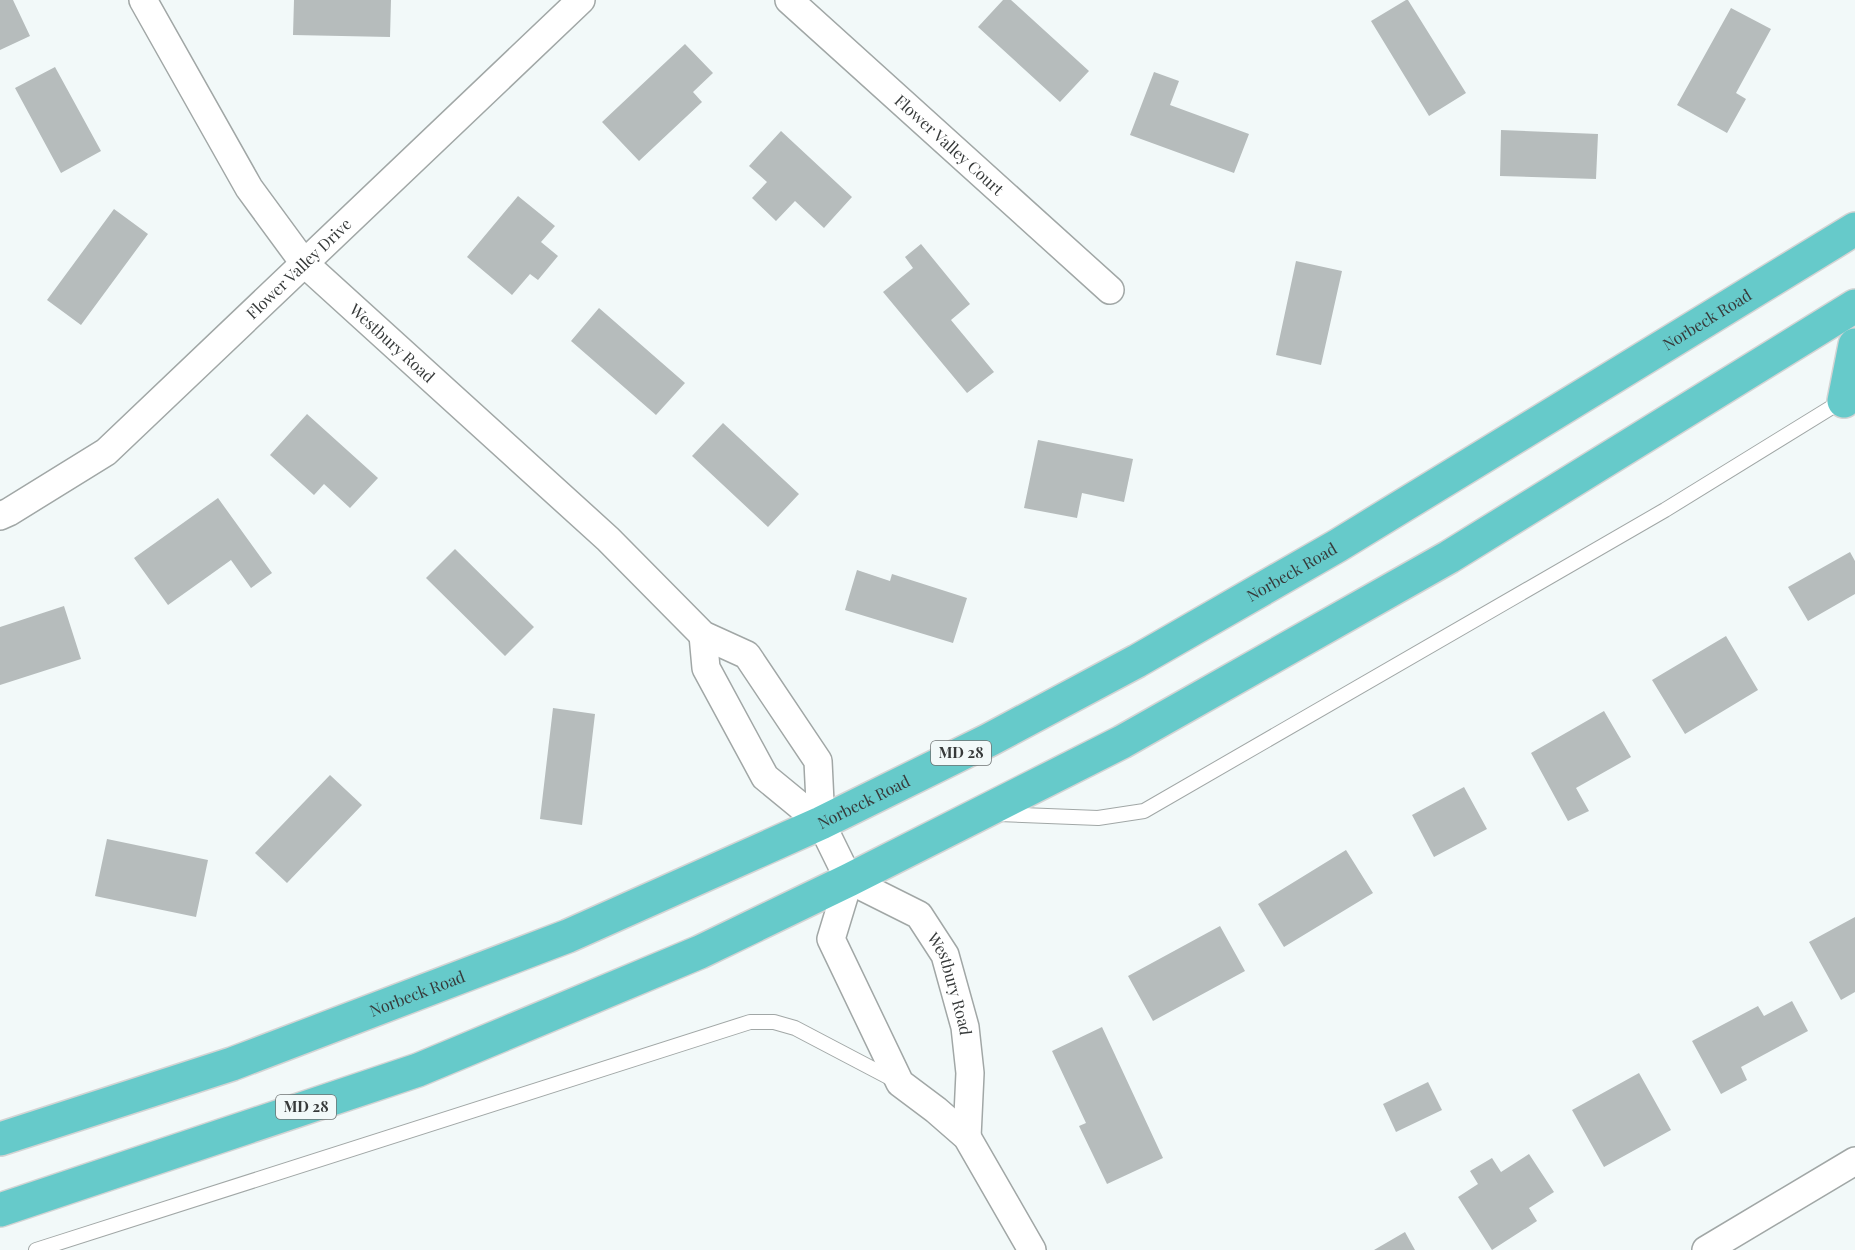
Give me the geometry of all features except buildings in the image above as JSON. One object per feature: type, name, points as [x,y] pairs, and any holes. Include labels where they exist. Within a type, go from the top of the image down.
[{"type":"main road","name":"Norbeck Road","points":[[0,1140],[232,1064],[556,940],[822,823],[989,740],[1147,656],[1337,546],[1855,229]]},
{"type":"main road","name":"MD 28","points":[[0,1210],[418,1070],[700,952],[849,880],[1122,742],[1449,557],[1855,306]]},
{"type":"main road","points":[[1849,397],[1855,345]]},
{"type":"street","name":"Westbury Road","points":[[143,0],[249,188],[304,263],[608,539],[703,635],[747,655],[818,761],[822,823],[849,880],[919,915],[945,956],[965,1027],[970,1073],[967,1137]]},
{"type":"street","name":"Flower Valley Drive","points":[[0,516],[106,452],[581,0]]},
{"type":"street","name":"Flower Valley Court","points":[[789,0],[1110,290]]},
{"type":"street","name":"Westbury Road","points":[[703,635],[706,668],[765,777],[822,823]]},
{"type":"street","points":[[849,880],[831,939],[900,1083],[967,1137],[1032,1250]]},
{"type":"street","points":[[1706,1250],[1855,1161]]},
{"type":"lane","points":[[982,813],[1098,818],[1144,811],[1665,510],[1849,397]]},
{"type":"lane","points":[[36,1250],[750,1022],[774,1022],[795,1028],[900,1083]]}]
